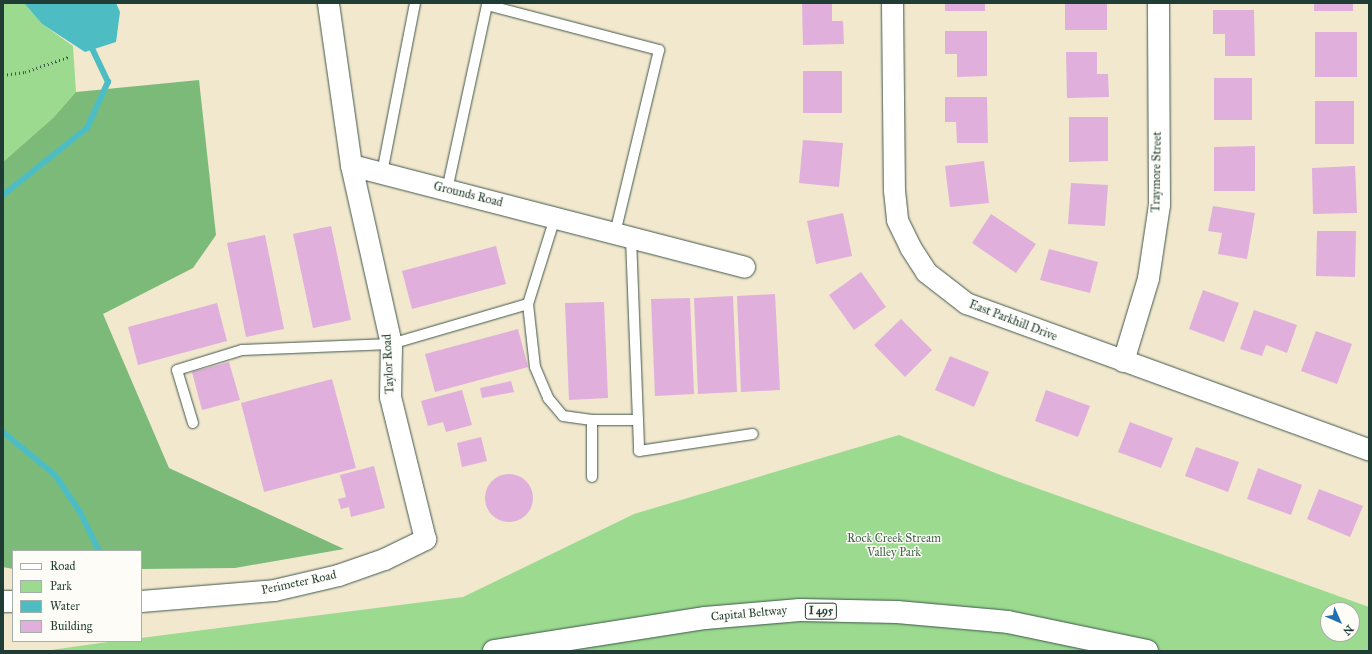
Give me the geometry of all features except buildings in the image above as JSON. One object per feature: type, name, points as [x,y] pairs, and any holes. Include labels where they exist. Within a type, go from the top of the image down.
[{"type":"highway","name":"Capital Beltway","points":[[494,651],[705,618],[800,610],[897,612],[1008,622],[1147,651]]},
{"type":"street","points":[[328,3],[351,165]]},
{"type":"street","name":"East Parkhill Drive","points":[[892,3],[894,190],[897,220],[910,248],[926,272],[966,303],[1369,450]]},
{"type":"street","name":"Traymore Street","points":[[1123,361],[1148,278],[1159,204],[1158,3]]},
{"type":"street","name":"Grounds Road","points":[[351,165],[744,267]]},
{"type":"street","name":"Taylor Road","points":[[351,165],[391,344],[390,397],[425,539]]},
{"type":"street","name":"Perimeter Road","points":[[142,601],[274,590],[338,575],[384,559],[425,539]]},
{"type":"lane","points":[[382,173],[415,3]]},
{"type":"lane","points":[[447,190],[487,4],[659,50],[623,236],[638,420],[639,451],[753,434]]},
{"type":"lane","points":[[555,218],[528,304],[535,367],[548,398],[563,416],[592,420],[638,420]]},
{"type":"lane","points":[[193,423],[177,370],[242,350],[391,344],[528,304]]},
{"type":"lane","points":[[592,420],[592,477]]},
{"type":"path","points":[[3,75],[25,72],[68,57]]},
{"type":"green space","points":[[3,3],[24,3],[42,24],[73,46],[76,92],[53,118],[3,162]]},
{"type":"green space","points":[[199,80],[216,235],[193,268],[103,314],[169,468],[344,549],[235,568],[142,569],[142,550],[12,550],[12,569],[3,567],[3,162],[53,118],[76,92]]},
{"type":"green space","name":"Rock Creek Stream Valley Park","points":[[899,435],[1003,476],[1355,602],[1320,602],[1320,642],[1360,642],[1360,604],[1369,607],[1369,651],[44,651],[108,642],[142,642],[142,638],[463,597],[634,514]]},
{"type":"water","points":[[24,3],[116,3],[120,12],[116,42],[85,52],[42,24]]},
{"type":"waterway","points":[[3,195],[87,128],[108,82],[89,42]]},
{"type":"waterway","points":[[3,432],[55,475],[80,512],[99,550]]}]
